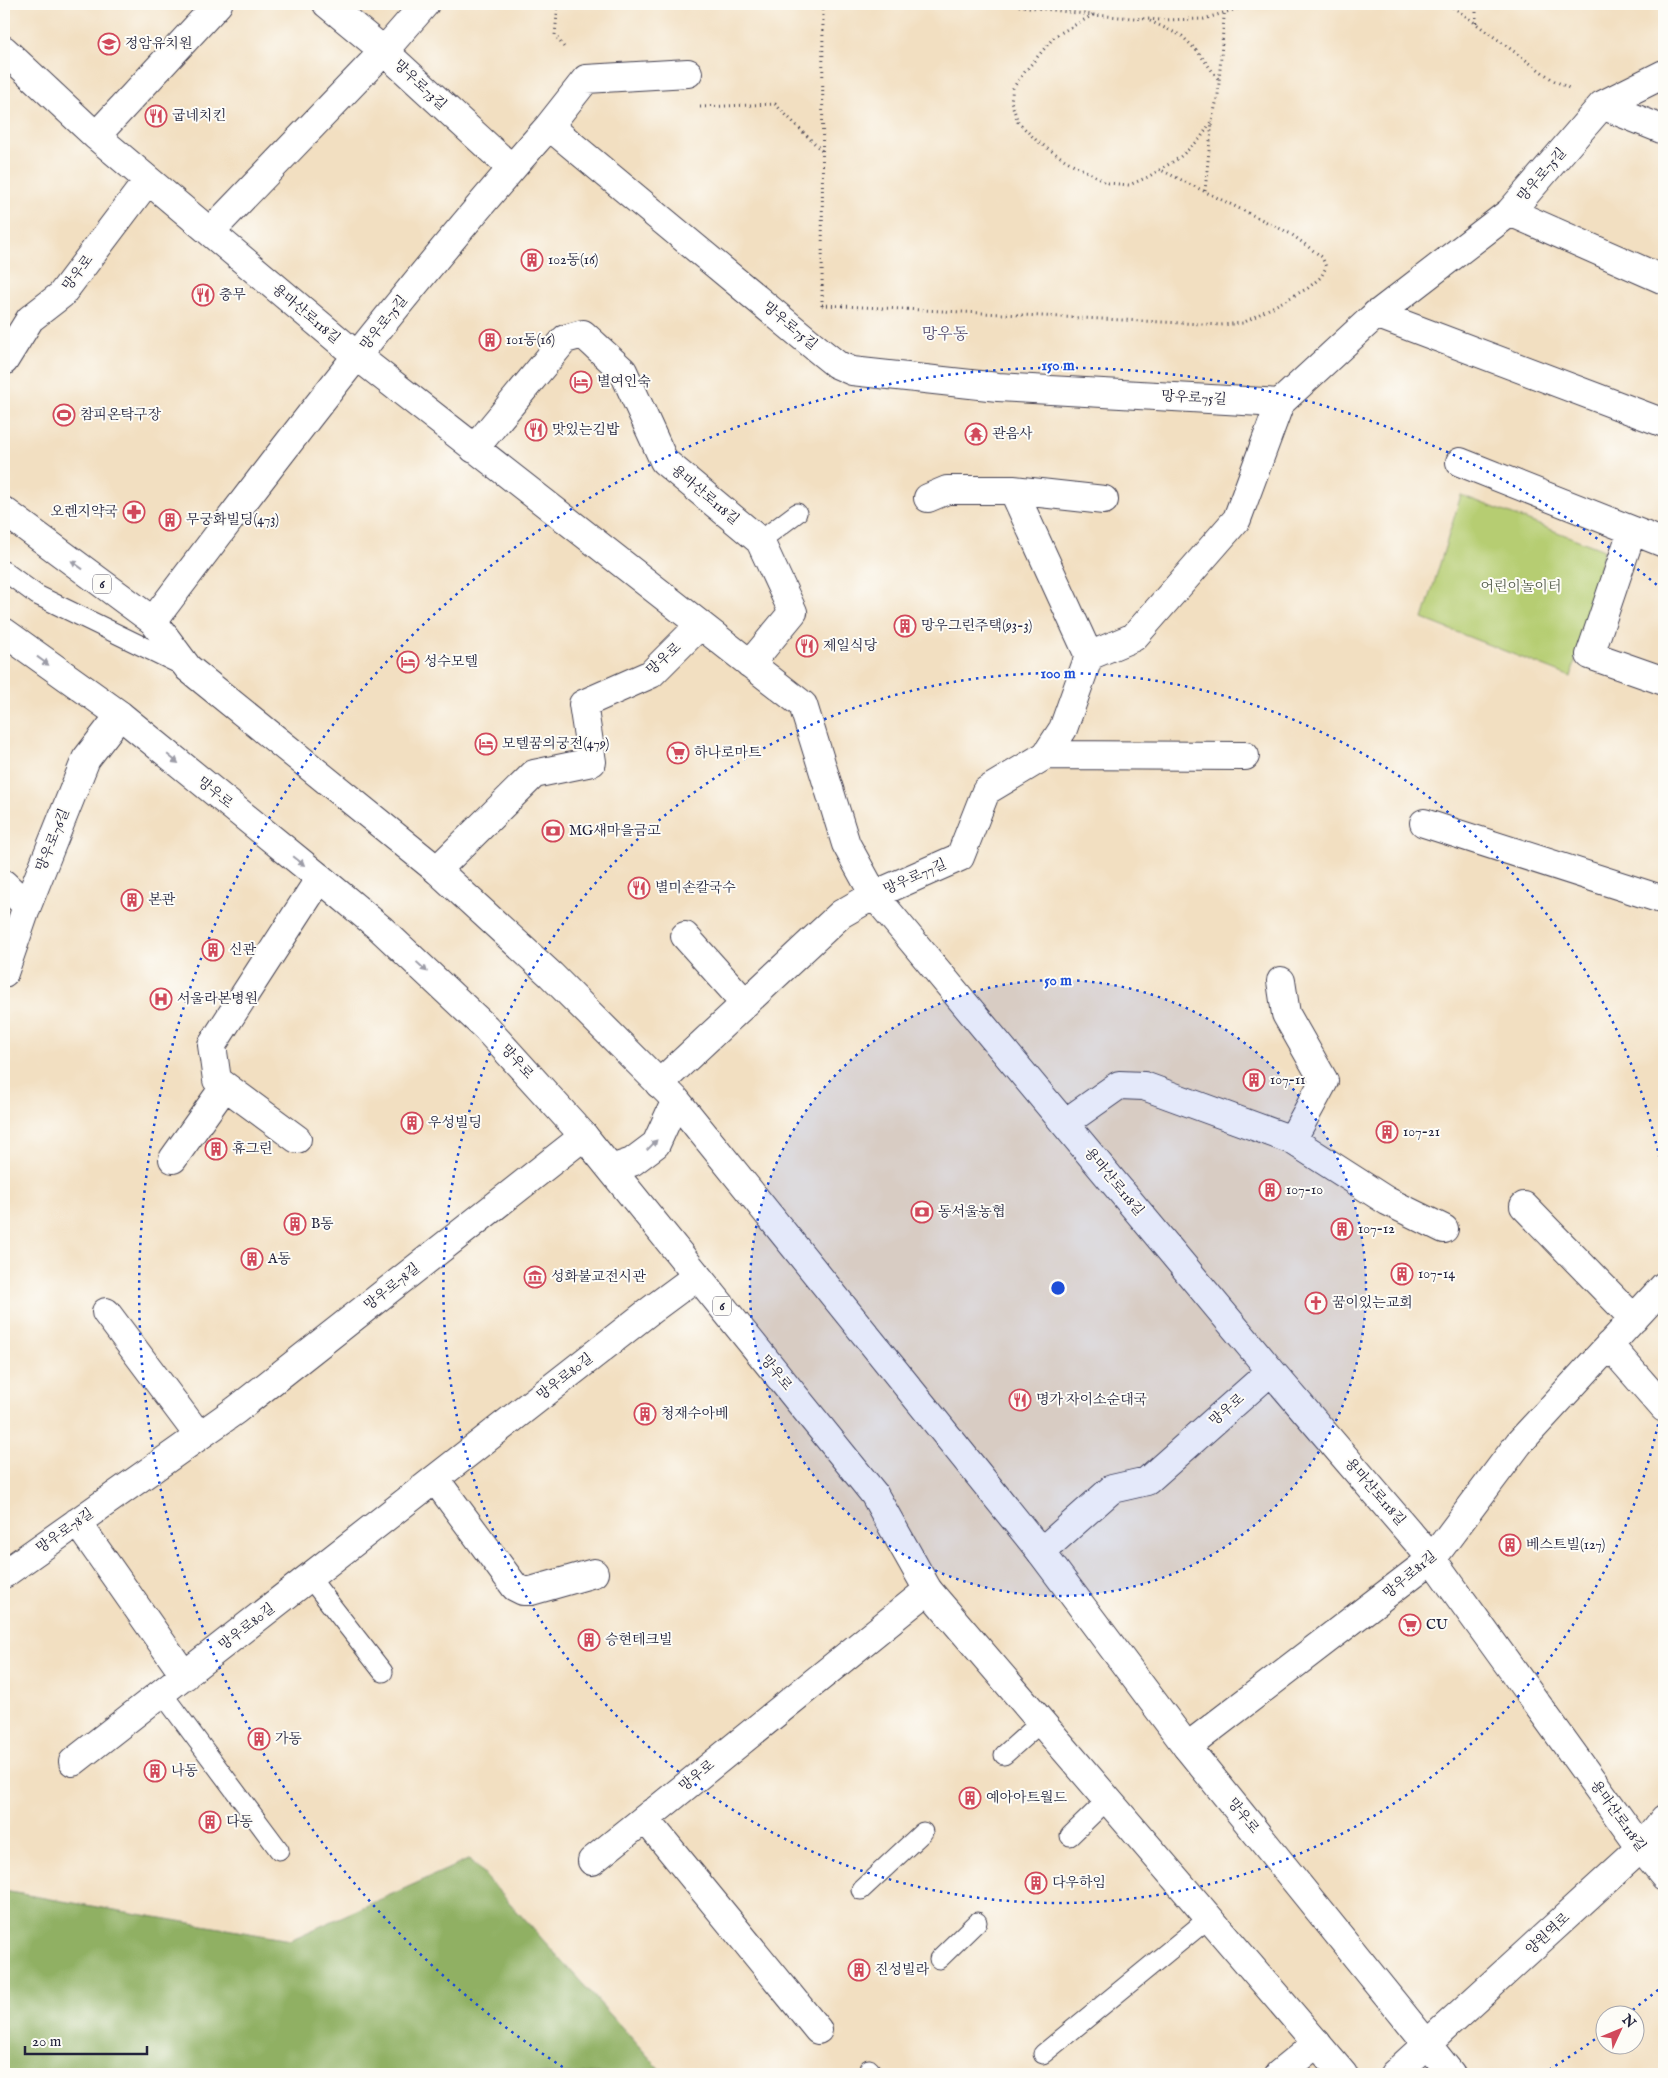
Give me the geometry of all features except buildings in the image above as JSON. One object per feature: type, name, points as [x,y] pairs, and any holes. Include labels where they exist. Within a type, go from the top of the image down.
[{"type":"street","points":[[96,136],[218,4]]},
{"type":"street","name":"망우로73길","points":[[327,4],[384,51],[511,168]]},
{"type":"street","points":[[210,232],[384,51],[425,4]]},
{"type":"street","name":"용마산로118길","points":[[4,50],[96,136],[357,356],[803,705],[846,844],[874,895],[1271,1371],[1432,1560],[1641,1848],[1664,1876]]},
{"type":"street","points":[[549,126],[586,79],[688,73]]},
{"type":"street","points":[[1602,105],[1664,74]]},
{"type":"street","points":[[1602,105],[1664,130]]},
{"type":"street","name":"망우로75길","points":[[153,621],[275,459],[357,356],[511,168],[549,126],[821,352],[836,364],[852,371],[998,387],[1280,403],[1376,314],[1510,212],[1602,105]]},
{"type":"street","name":"망우로","points":[[4,361],[30,319],[61,295],[148,180]]},
{"type":"street","points":[[1510,212],[1664,280]]},
{"type":"street","points":[[1376,314],[1664,423]]},
{"type":"street","name":"용마산로118길","points":[[474,449],[565,340],[583,334],[623,372],[664,461],[760,541],[793,612],[750,664]]},
{"type":"street","points":[[1013,490],[1089,656],[1134,637],[1237,519],[1280,403]]},
{"type":"street","points":[[1460,462],[1664,543]]},
{"type":"street","points":[[928,498],[947,490],[1013,490],[1104,500]]},
{"type":"street","name":"망우로","points":[[4,511],[153,621],[188,668],[437,870],[551,975],[667,1092],[1041,1552],[1187,1747],[1451,2074]]},
{"type":"street","points":[[1632,531],[1590,655],[1664,681]]},
{"type":"street","name":"망우로","points":[[437,870],[534,774],[592,762],[583,704],[651,674],[700,625]]},
{"type":"street","name":"망우로","points":[[4,632],[120,715],[320,878],[380,928],[486,1028],[584,1136],[874,1494],[928,1590],[1106,1800],[1343,2074]]},
{"type":"street","name":"망우로77길","points":[[667,1092],[745,1003],[841,914],[874,895],[960,857],[986,791],[1046,755],[1063,729],[1089,656]]},
{"type":"street","name":"망우로76길","points":[[4,973],[27,906],[86,759],[120,715]]},
{"type":"street","points":[[1046,755],[1245,756]]},
{"type":"street","points":[[1424,823],[1664,900]]},
{"type":"street","points":[[297,1139],[217,1080],[212,1045],[320,878]]},
{"type":"street","points":[[4,884],[27,906]]},
{"type":"street","points":[[685,936],[745,1003]]},
{"type":"street","points":[[1281,981],[1286,1014],[1324,1081],[1292,1140]]},
{"type":"street","points":[[1065,1123],[1119,1085],[1144,1086],[1292,1140],[1387,1201],[1444,1229]]},
{"type":"street","points":[[174,1159],[225,1086]]},
{"type":"street","points":[[611,1169],[632,1162],[656,1144],[667,1092]]},
{"type":"street","name":"망우로78길","points":[[4,1574],[236,1410],[584,1136]]},
{"type":"street","points":[[1524,1206],[1634,1319]]},
{"type":"street","name":"망우로80길","points":[[73,1762],[697,1276]]},
{"type":"street","name":"망우로81길","points":[[1187,1747],[1432,1560],[1519,1443],[1664,1286]]},
{"type":"street","points":[[106,1312],[199,1436]]},
{"type":"street","points":[[1609,1346],[1664,1408]]},
{"type":"street","name":"망우로","points":[[1041,1552],[1112,1489],[1147,1480],[1271,1371]]},
{"type":"street","points":[[435,1479],[515,1587],[523,1591],[531,1591],[594,1573]]},
{"type":"street","points":[[77,1522],[185,1676]]},
{"type":"street","name":"망우로","points":[[592,1861],[928,1590]]},
{"type":"street","points":[[652,1812],[649,1816],[652,1827],[818,2030]]},
{"type":"street","name":"양원역로","points":[[1394,2074],[1641,1848],[1664,1819]]},
{"type":"street","points":[[1278,2074],[1317,2043]]},
{"type":"lane","points":[[760,541],[797,513]]},
{"type":"lane","points":[[4,571],[37,595],[188,668]]},
{"type":"lane","points":[[310,1578],[383,1672]]},
{"type":"lane","points":[[162,1693],[279,1850]]},
{"type":"lane","points":[[1004,1755],[1041,1722]]},
{"type":"lane","points":[[1070,1836],[1106,1800]]},
{"type":"lane","points":[[862,1890],[923,1832]]},
{"type":"lane","points":[[1043,2054],[1209,1918]]},
{"type":"lane","points":[[939,1959],[977,1922]]},
{"type":"lane","points":[[1427,2045],[1431,2074]]},
{"type":"lane","points":[[1427,2045],[1440,2074]]},
{"type":"path","points":[[558,4],[555,34],[586,79]]},
{"type":"path","points":[[821,352],[823,4]]},
{"type":"path","points":[[1004,4],[1093,15],[1147,19],[1204,19],[1252,4]]},
{"type":"path","points":[[1205,191],[1212,120],[1219,80],[1225,4]]},
{"type":"path","points":[[1449,4],[1553,80],[1602,105]]},
{"type":"path","points":[[1476,4],[1476,23]]},
{"type":"path","points":[[1093,15],[1056,36],[1013,88],[1010,101],[1018,122],[1037,141],[1064,160],[1108,183],[1129,185],[1161,170],[1179,158],[1200,139],[1212,120]]},
{"type":"path","points":[[1147,19],[1182,36],[1198,52],[1219,80]]},
{"type":"path","points":[[742,106],[776,104],[822,151]]},
{"type":"path","points":[[822,304],[1221,325],[1243,322],[1308,288],[1321,277],[1326,267],[1322,257],[1291,234],[1161,170]]},
{"type":"green space","name":"어린이놀이터","points":[[1461,495],[1604,550],[1571,677],[1423,619]]},
{"type":"green space","points":[[470,1859],[664,2074],[4,2074],[4,1891],[290,1940]]},
{"type":"place","name":"정암유치원","points":[[109,44]]},
{"type":"place","name":"굽네치킨","points":[[156,116]]},
{"type":"place","name":"102동(16)","points":[[532,260]]},
{"type":"place","name":"충무","points":[[203,295]]},
{"type":"place","name":"101동(16)","points":[[490,340]]},
{"type":"place","name":"별여인숙","points":[[581,382]]},
{"type":"place","name":"참피온탁구장","points":[[64,415]]},
{"type":"place","name":"맛있는김밥","points":[[536,430]]},
{"type":"place","name":"관음사","points":[[976,434]]},
{"type":"place","name":"오렌지약국","points":[[134,512]]},
{"type":"place","name":"무궁화빌딩(473)","points":[[170,520]]},
{"type":"place","name":"망우그린주택(93-3)","points":[[905,626]]},
{"type":"place","name":"제일식당","points":[[807,646]]},
{"type":"place","name":"성수모텔","points":[[408,662]]},
{"type":"place","name":"모텔꿈의궁전(479)","points":[[486,744]]},
{"type":"place","name":"하나로마트","points":[[678,753]]},
{"type":"place","name":"MG새마을금고","points":[[553,831]]},
{"type":"place","name":"별미손칼국수","points":[[639,888]]},
{"type":"place","name":"본관","points":[[132,900]]},
{"type":"place","name":"신관","points":[[213,950]]},
{"type":"place","name":"서울라본병원","points":[[161,999]]},
{"type":"place","name":"107-11","points":[[1254,1080]]},
{"type":"place","name":"우성빌딩","points":[[412,1123]]},
{"type":"place","name":"107-21","points":[[1387,1132]]},
{"type":"place","name":"휴그린","points":[[216,1149]]},
{"type":"place","name":"107-10","points":[[1270,1190]]},
{"type":"place","name":"동서울농협","points":[[922,1212]]},
{"type":"place","name":"B동","points":[[295,1224]]},
{"type":"place","name":"107-12","points":[[1342,1229]]},
{"type":"place","name":"A동","points":[[252,1259]]},
{"type":"place","name":"107-14","points":[[1402,1274]]},
{"type":"place","name":"성화불교전시관","points":[[535,1277]]},
{"type":"place","name":"꿈이있는교회","points":[[1316,1303]]},
{"type":"place","name":"명가 자이소순대국","points":[[1020,1400]]},
{"type":"place","name":"청재수아베","points":[[645,1414]]},
{"type":"place","name":"베스트빌(127)","points":[[1510,1545]]},
{"type":"place","name":"CU","points":[[1410,1625]]},
{"type":"place","name":"승현테크빌","points":[[589,1640]]},
{"type":"place","name":"가동","points":[[259,1739]]},
{"type":"place","name":"나동","points":[[155,1771]]},
{"type":"place","name":"예아아트월드","points":[[970,1798]]},
{"type":"place","name":"다동","points":[[210,1822]]},
{"type":"place","name":"다우하임","points":[[1036,1883]]},
{"type":"place","name":"진성빌라","points":[[859,1970]]},
{"type":"district","name":"망우동","points":[[945,335]]}]
